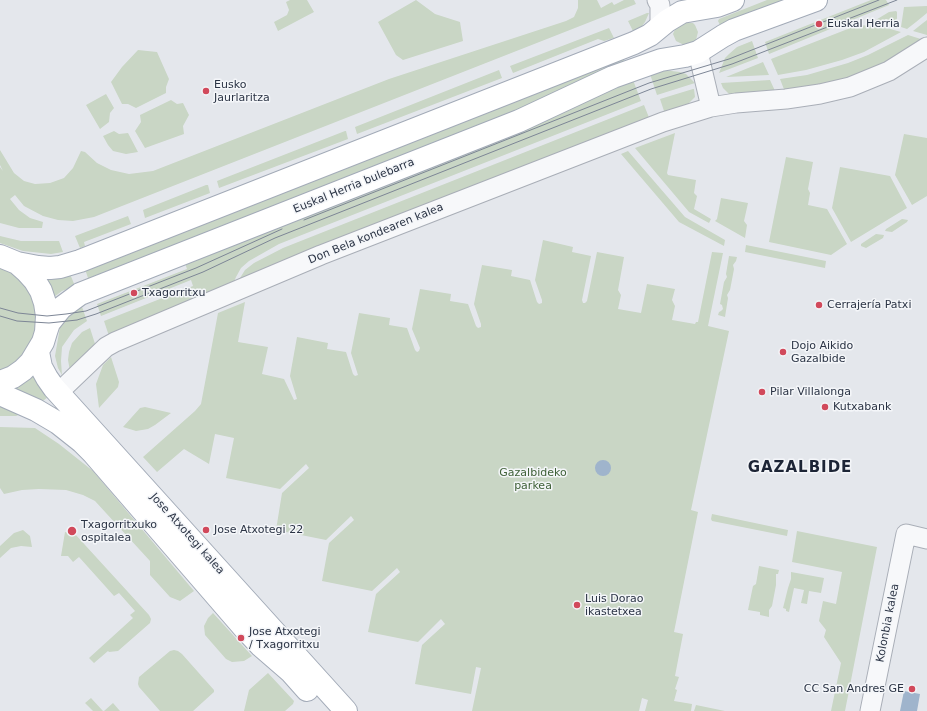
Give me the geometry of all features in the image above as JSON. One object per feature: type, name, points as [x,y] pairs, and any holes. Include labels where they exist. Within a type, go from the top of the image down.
[{"type":"main road","points":[[8,260],[38,267],[50,268],[60,267],[80,261],[629,46],[650,35],[674,16],[692,10],[695,4],[717,6],[733,0]]},
{"type":"main road","name":"Euskal Herria bulebarra","points":[[46,332],[49,323],[61,308],[80,294],[519,121],[613,78],[661,60],[698,52],[734,30],[816,0]]},
{"type":"main road","points":[[660,26],[676,57]]},
{"type":"main road","points":[[0,382],[13,377],[31,362],[38,352],[46,332],[47,316],[41,291],[35,280],[26,271],[8,260]]},
{"type":"main road","name":"Jose Atxotegi kalea","points":[[38,352],[41,367],[47,378],[59,392],[346,711]]},
{"type":"main road","name":"Jose Atxotegi kalea","points":[[0,394],[36,410],[58,423],[82,442],[245,629],[261,646],[291,672],[326,711]]},
{"type":"street","points":[[657,0],[660,5],[660,26]]},
{"type":"street","name":"Don Bela kondearen kalea","points":[[59,392],[106,347],[115,342],[328,252],[663,122],[711,107],[736,103],[786,99],[850,88],[889,71],[927,47]]},
{"type":"street","points":[[698,52],[711,107]]},
{"type":"street","name":"Kolonbia kalea","points":[[870,711],[906,534],[927,539]]},
{"type":"green space","points":[[290,0],[307,0],[314,12],[278,31],[274,22],[287,15],[289,10],[286,2]]},
{"type":"green space","points":[[416,0],[435,14],[460,22],[463,41],[403,60],[396,55],[378,22]]},
{"type":"green space","points":[[578,0],[597,0],[601,8],[612,2],[614,5],[624,0],[634,0],[636,4],[94,217],[73,221],[58,220],[43,216],[24,206],[15,195],[10,199],[19,210],[30,218],[43,222],[42,228],[19,228],[0,223],[0,167],[3,171],[0,165],[0,150],[14,173],[24,181],[35,184],[50,183],[64,178],[73,168],[81,151],[85,152],[97,163],[111,170],[129,174],[153,171],[389,79],[566,21],[574,17],[578,8]]},
{"type":"green space","points":[[767,0],[788,0],[720,25],[718,21],[719,19]]},
{"type":"green space","points":[[871,0],[886,0],[889,5],[769,54],[765,42]]},
{"type":"green space","points":[[927,6],[927,13],[916,22],[907,29],[901,27],[904,7]]},
{"type":"green space","points":[[896,11],[897,18],[895,25],[874,21],[889,12]]},
{"type":"green space","points":[[649,13],[642,26],[633,31],[628,21]]},
{"type":"green space","points":[[927,20],[927,35],[913,31],[923,23]]},
{"type":"green space","points":[[685,23],[693,23],[698,32],[696,40],[693,43],[684,45],[676,41],[673,34],[676,27]]},
{"type":"green space","points":[[858,25],[883,27],[901,32],[864,52],[842,60],[806,70],[778,75],[771,59]]},
{"type":"green space","points":[[609,28],[614,38],[604,41],[598,39],[513,73],[510,66]]},
{"type":"green space","points":[[908,35],[924,40],[891,61],[844,81],[785,92],[780,79],[807,75],[848,63],[868,55]]},
{"type":"green space","points":[[752,41],[758,58],[719,73],[725,58],[729,54],[737,47]]},
{"type":"green space","points":[[138,50],[157,52],[169,79],[166,87],[166,93],[136,108],[128,104],[122,104],[111,82],[122,67]]},
{"type":"green space","points":[[623,57],[625,63],[527,108],[89,281],[85,269]]},
{"type":"green space","points":[[763,62],[769,75],[726,77]]},
{"type":"green space","points":[[499,70],[502,78],[357,134],[355,127]]},
{"type":"green space","points":[[663,70],[686,74],[695,83],[657,95],[650,74]]},
{"type":"green space","points":[[633,80],[641,101],[279,244],[249,261],[241,268],[233,284],[110,339],[104,321],[193,286],[191,280],[101,316],[97,304],[187,269],[185,263],[573,106]]},
{"type":"green space","points":[[770,80],[776,93],[731,96],[723,88],[721,83]]},
{"type":"green space","points":[[694,89],[695,97],[687,105],[665,114],[660,99]]},
{"type":"green space","points":[[106,94],[114,108],[110,113],[109,122],[100,129],[86,105]]},
{"type":"green space","points":[[171,100],[177,104],[183,103],[189,115],[183,126],[184,134],[145,148],[135,131],[141,122],[140,115]]},
{"type":"green space","points":[[644,105],[650,120],[241,280],[240,278],[245,270],[254,263],[283,248]]},
{"type":"green space","points":[[114,131],[119,134],[128,133],[138,152],[126,154],[113,151],[103,136]]},
{"type":"green space","points":[[345,131],[348,139],[219,188],[217,181]]},
{"type":"green space","points":[[675,133],[667,173],[668,175],[696,180],[694,193],[697,196],[694,209],[711,219],[709,223],[689,212],[635,148]]},
{"type":"green space","points":[[904,134],[927,138],[927,196],[912,205],[895,175]]},
{"type":"green space","points":[[628,151],[685,217],[725,240],[724,246],[679,222],[621,154]]},
{"type":"green space","points":[[786,157],[813,162],[808,189],[810,193],[808,205],[827,209],[847,244],[831,255],[769,242]]},
{"type":"green space","points":[[840,167],[890,176],[907,208],[851,242],[832,208]]},
{"type":"green space","points":[[208,185],[210,193],[145,218],[143,210]]},
{"type":"green space","points":[[721,198],[748,203],[744,221],[747,225],[745,238],[715,221],[717,219]]},
{"type":"green space","points":[[128,216],[131,224],[84,242],[85,246],[80,248],[75,236]]},
{"type":"green space","points":[[902,219],[908,220],[892,232],[885,231],[886,229]]},
{"type":"green space","points":[[876,234],[884,235],[883,238],[866,248],[861,246],[861,244]]},
{"type":"green space","points":[[0,236],[21,241],[59,241],[63,252],[51,254],[23,251],[0,243]]},
{"type":"green space","name":"Gazalbideko parkea","points":[[543,240],[573,247],[572,252],[591,256],[582,300],[583,303],[587,301],[597,252],[624,257],[618,290],[621,295],[618,309],[641,313],[647,284],[675,289],[672,300],[675,306],[672,320],[695,324],[698,322],[712,252],[723,253],[708,326],[729,331],[691,510],[698,512],[674,632],[683,634],[675,676],[679,677],[675,689],[677,690],[674,701],[692,704],[691,711],[645,711],[648,700],[642,698],[639,711],[472,711],[481,668],[476,667],[471,694],[415,684],[422,645],[445,624],[441,619],[418,642],[368,632],[376,594],[400,572],[397,568],[372,591],[322,581],[329,543],[354,520],[351,516],[326,540],[276,530],[282,493],[309,468],[306,464],[280,489],[226,478],[234,438],[215,434],[209,464],[184,449],[157,472],[143,457],[201,404],[218,313],[245,302],[238,342],[268,347],[262,374],[284,379],[294,400],[297,399],[290,376],[297,337],[328,343],[327,349],[346,352],[355,376],[358,375],[351,353],[359,313],[390,318],[389,325],[407,328],[415,350],[417,352],[419,351],[420,348],[412,329],[420,289],[451,294],[450,301],[468,304],[478,328],[481,327],[481,324],[474,304],[482,265],[512,270],[511,276],[530,280],[537,302],[539,304],[542,303],[535,280]]},
{"type":"green space","points":[[746,245],[826,261],[825,268],[745,252]]},
{"type":"green space","points":[[729,256],[737,257],[733,265],[734,269],[730,290],[727,295],[728,298],[725,317],[718,315],[723,309],[722,305],[720,304],[724,282],[727,277],[726,274]]},
{"type":"green space","points":[[0,266],[18,277],[32,294],[37,313],[34,339],[20,359],[0,372]]},
{"type":"green space","points":[[70,274],[75,286],[62,291],[54,297],[45,277]]},
{"type":"green space","points":[[81,304],[87,321],[74,330],[62,347],[62,375],[58,368],[55,356],[60,327],[66,317]]},
{"type":"green space","points":[[90,328],[96,347],[70,371],[68,360],[72,343],[82,332]]},
{"type":"green space","points":[[111,357],[119,382],[118,387],[99,408],[96,384],[103,365]]},
{"type":"green space","points":[[34,375],[48,397],[39,404],[9,392]]},
{"type":"green space","points":[[0,405],[23,413],[16,416],[0,416]]},
{"type":"green space","points":[[145,407],[171,413],[148,429],[136,431],[123,427],[140,408]]},
{"type":"green space","points":[[0,427],[35,428],[59,444],[93,471],[194,591],[180,601],[170,597],[150,575],[150,561],[95,501],[83,495],[66,490],[22,490],[4,494],[0,488]]},
{"type":"green space","points":[[712,514],[788,530],[787,536],[712,521]]},
{"type":"green space","points":[[23,530],[30,536],[32,547],[21,546],[11,548],[0,558],[0,546],[14,533]]},
{"type":"green space","points":[[797,531],[877,547],[845,711],[831,711],[841,663],[824,637],[826,630],[819,621],[823,601],[836,604],[842,572],[792,562]]},
{"type":"green space","points":[[65,532],[75,534],[151,619],[150,623],[118,651],[108,651],[94,663],[89,658],[133,618],[130,615],[135,611],[119,593],[114,596],[79,557],[73,562],[68,556],[61,556]]},
{"type":"green space","points":[[759,566],[779,570],[778,574],[776,574],[776,585],[772,606],[769,610],[769,617],[760,615],[760,612],[748,610],[753,586],[756,584]]},
{"type":"green space","points":[[791,572],[824,578],[821,593],[809,591],[807,604],[801,603],[804,590],[794,588],[789,612],[783,608],[791,579]]},
{"type":"green space","points":[[213,613],[252,656],[244,661],[232,662],[226,659],[205,635],[204,626],[208,618]]},
{"type":"green space","points":[[174,650],[182,654],[214,690],[214,692],[193,711],[160,711],[138,684],[139,677],[170,651]]},
{"type":"green space","points":[[268,673],[294,701],[293,704],[285,711],[244,711],[249,690]]},
{"type":"green space","points":[[91,698],[103,711],[93,711],[85,703]]},
{"type":"green space","points":[[113,703],[120,711],[104,711]]},
{"type":"green space","points":[[696,705],[725,711],[694,711]]},
{"type":"water","points":[[603,460],[609,462],[611,468],[609,474],[603,476],[597,474],[595,468],[597,462]]},
{"type":"water","points":[[904,691],[920,694],[917,711],[900,711]]},
{"type":"tram line","points":[[304,220],[649,83],[729,59],[879,0]]},
{"type":"tram line","points":[[0,316],[17,321],[49,323],[77,320],[96,314],[203,272],[275,238],[651,89],[732,64],[897,0]]},
{"type":"tram line","points":[[0,308],[18,313],[47,316],[86,311],[196,268],[282,229]]},
{"type":"place","name":"Euskal Herria","points":[[819,24]]},
{"type":"place","name":"Eusko Jaurlaritza","points":[[206,91]]},
{"type":"place","name":"Txagorritxu","points":[[134,293]]},
{"type":"place","name":"Cerrajería Patxi","points":[[819,305]]},
{"type":"place","name":"Dojo Aikido Gazalbide","points":[[783,352]]},
{"type":"place","name":"Pilar Villalonga","points":[[762,392]]},
{"type":"place","name":"Kutxabank","points":[[825,407]]},
{"type":"place","name":"Jose Atxotegi 22","points":[[206,530]]},
{"type":"place","name":"Txagorritxuko ospitalea","points":[[72,531]]},
{"type":"place","name":"Luis Dorao ikastetxea","points":[[577,605]]},
{"type":"place","name":"Jose Atxotegi / Txagorritxu","points":[[241,638]]},
{"type":"place","name":"CC San Andres GE","points":[[912,689]]},
{"type":"district","name":"GAZALBIDE","points":[[800,468]]}]
